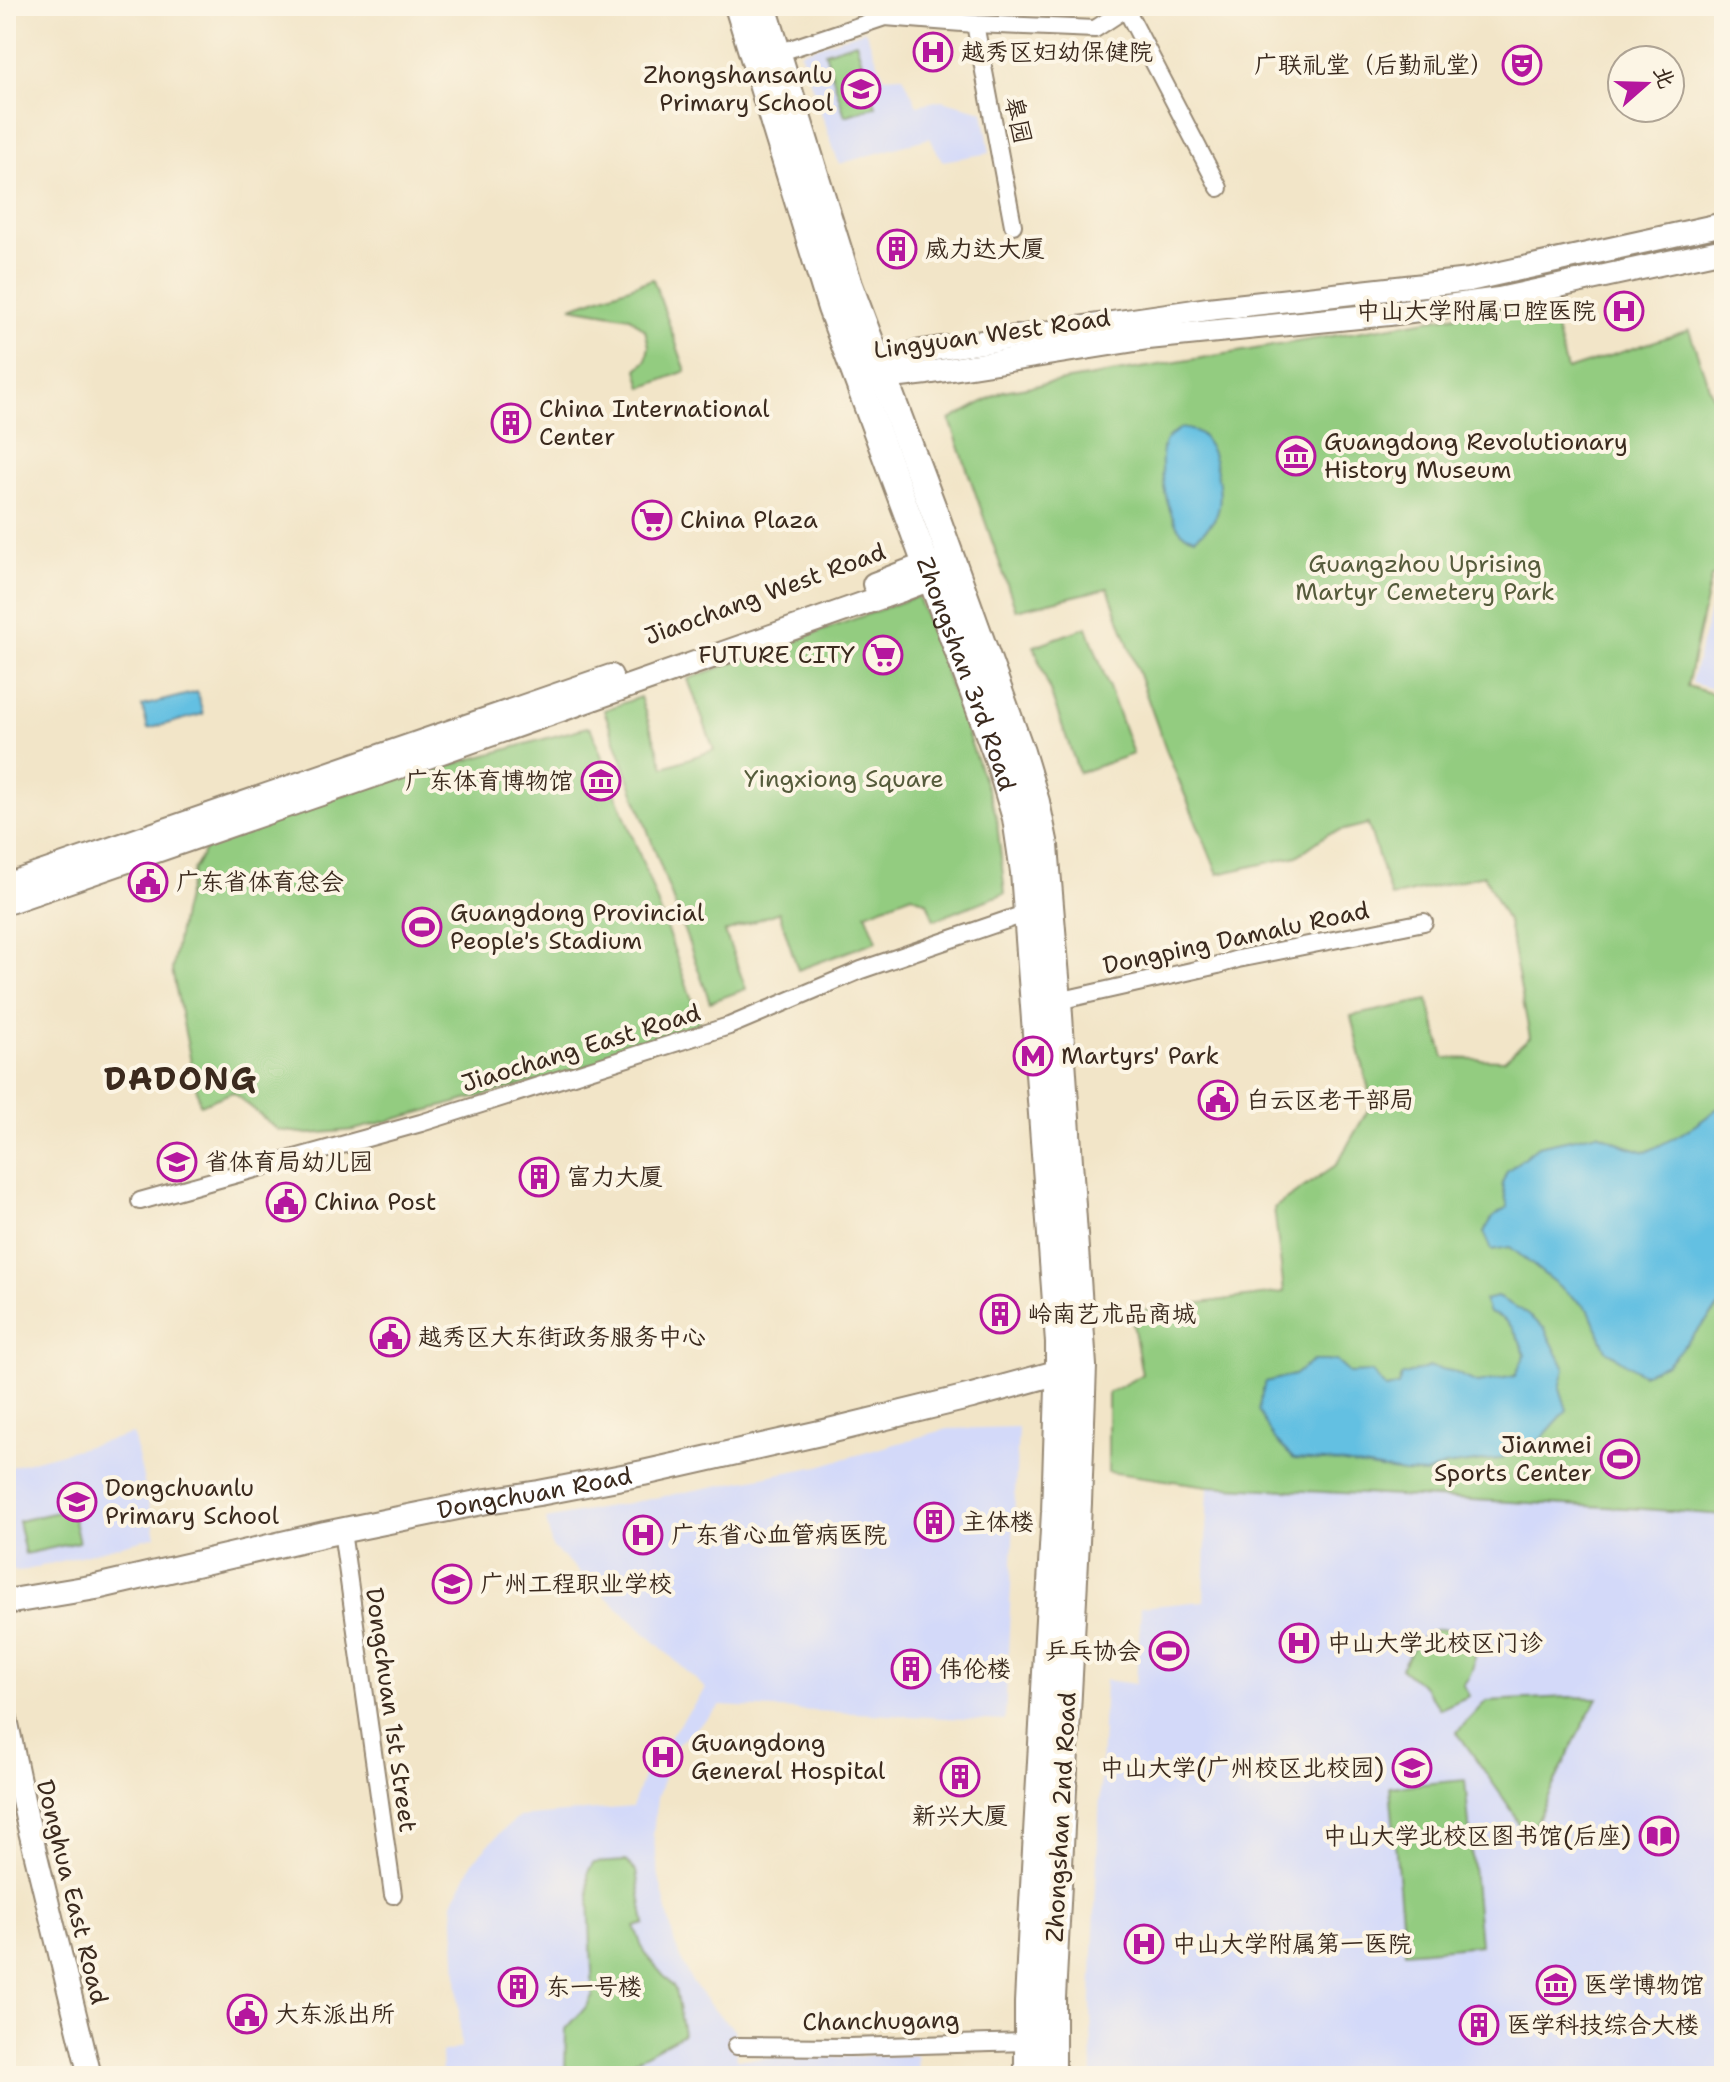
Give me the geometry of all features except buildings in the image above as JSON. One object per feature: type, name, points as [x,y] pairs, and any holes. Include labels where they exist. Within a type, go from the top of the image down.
[{"type":"main road","name":"Zhongshan 3rd Road","points":[[738,6],[827,293],[872,372],[953,563],[1036,802],[1047,868],[1058,1001],[1071,1369]]},
{"type":"main road","name":"Zhongshan 3rd Road","points":[[763,6],[836,246],[929,572],[982,711],[1011,798],[1019,837],[1027,913],[1052,1246],[1071,1369]]},
{"type":"main road","name":"Dongchuan Road","points":[[6,1602],[96,1587],[342,1531],[674,1466],[829,1431],[1071,1369]]},
{"type":"main road","name":"Zhongshan 2nd Road","points":[[1052,2076],[1041,1982],[1055,1512],[1071,1369]]},
{"type":"main road","name":"Zhongshan 2nd Road","points":[[1028,2076],[1028,2042],[1041,1982]]},
{"type":"street","points":[[778,53],[885,17],[1095,29],[1128,7],[1219,188]]},
{"type":"street","name":"皋园","points":[[975,24],[1013,225]]},
{"type":"street","name":"Lingyuan West Road","points":[[872,372],[921,351],[1194,311],[1479,278],[1724,224]]},
{"type":"street","name":"Lingyuan West Road","points":[[872,372],[927,373],[1148,338],[1389,314],[1499,299],[1724,250]]},
{"type":"street","points":[[1479,278],[1499,299]]},
{"type":"street","name":"Jiaochang West Road","points":[[6,903],[416,762],[953,563]]},
{"type":"street","name":"Jiaochang West Road","points":[[6,885],[714,640],[929,572]]},
{"type":"street","name":"Jiaochang East Road","points":[[140,1201],[421,1123],[729,1026],[861,970],[1027,913]]},
{"type":"street","name":"Dongping Damalu Road","points":[[1058,1001],[1238,959],[1424,922]]},
{"type":"street","name":"Dongchuan 1st Street","points":[[342,1531],[393,1895]]},
{"type":"street","name":"Donghua East Road","points":[[6,1719],[27,1819],[90,2076]]},
{"type":"street","name":"Chanchugang","points":[[736,2046],[849,2047],[1028,2042]]},
{"type":"shaded area","name":"Zhongshansanlu Primary School","points":[[865,30],[884,77],[903,76],[917,105],[941,100],[983,111],[990,153],[942,161],[930,138],[839,164],[800,52]]},
{"type":"shaded area","points":[[1724,578],[1724,692],[1691,683],[1718,580]]},
{"type":"shaded area","name":"Guangdong General Hospital","points":[[1018,1427],[1005,1721],[721,1706],[674,1747],[657,1798],[653,1834],[659,1877],[675,1945],[689,1977],[712,2008],[734,2029],[737,2059],[917,2055],[918,2076],[442,2076],[441,2053],[461,2048],[453,1902],[474,1860],[519,1817],[632,1807],[647,1767],[706,1689],[552,1547],[546,1519],[819,1466],[947,1429]]},
{"type":"shaded area","name":"Dongchuanlu Primary School","points":[[133,1434],[156,1536],[19,1572],[6,1566],[6,1468]]},
{"type":"shaded area","name":"中山大学(广州校区北校园)","points":[[1208,1486],[1724,1515],[1724,2076],[1092,2076],[1091,1998],[1105,1680],[1136,1684],[1141,1607],[1204,1601]]},
{"type":"green space","points":[[856,42],[876,106],[845,116],[825,52]]},
{"type":"green space","points":[[653,279],[686,371],[642,388],[637,369],[646,361],[649,346],[645,330],[630,317],[571,307]]},
{"type":"green space","name":"Guangzhou Uprising Martyr Cemetery Park","points":[[1548,300],[1567,370],[1689,330],[1724,430],[1724,573],[1711,577],[1687,686],[1724,697],[1724,1515],[1208,1486],[1108,1472],[1108,1393],[1142,1375],[1131,1312],[1284,1292],[1274,1208],[1336,1165],[1372,1103],[1351,1016],[1428,1000],[1444,1058],[1504,1060],[1530,1037],[1508,923],[1484,875],[1391,897],[1368,824],[1328,834],[1297,856],[1218,874],[1166,750],[1108,588],[1016,610],[950,420],[1003,391]]},
{"type":"green space","name":"Yingxiong Square","points":[[918,596],[996,814],[1005,893],[934,920],[927,902],[912,895],[866,913],[877,941],[798,970],[779,912],[725,932],[746,989],[710,1002],[604,710],[640,697],[664,767],[714,750],[688,679]]},
{"type":"green space","points":[[1087,627],[1133,754],[1079,773],[1034,646]]},
{"type":"green space","name":"Guangdong Provincial People's Stadium","points":[[587,727],[591,729],[647,874],[699,1020],[694,1031],[553,1077],[354,1130],[309,1134],[278,1130],[233,1092],[200,1105],[172,970],[193,870],[206,848],[224,833],[317,802]]},
{"type":"green space","points":[[71,1509],[79,1542],[25,1554],[18,1521]]},
{"type":"green space","points":[[1438,1629],[1450,1630],[1467,1639],[1474,1656],[1470,1675],[1463,1685],[1469,1696],[1440,1709],[1425,1688],[1401,1668],[1420,1639]]},
{"type":"green space","points":[[1598,1698],[1526,1842],[1513,1812],[1457,1732],[1486,1701]]},
{"type":"green space","points":[[1465,1780],[1480,1945],[1405,1952],[1390,1787]]},
{"type":"green space","points":[[626,1861],[636,1871],[645,1924],[635,1927],[644,1953],[675,1989],[683,2034],[612,2076],[565,2076],[566,2029],[587,2006],[593,1994],[588,1872],[593,1863]]},
{"type":"water","points":[[1181,428],[1200,434],[1206,441],[1219,484],[1217,514],[1208,528],[1195,538],[1184,534],[1177,526],[1162,474],[1166,440]]},
{"type":"water","points":[[197,692],[203,714],[148,729],[142,706]]},
{"type":"water","points":[[1724,1105],[1724,1302],[1667,1364],[1642,1374],[1606,1350],[1589,1310],[1510,1247],[1492,1250],[1484,1232],[1493,1217],[1508,1207],[1502,1183],[1507,1171],[1538,1146],[1598,1133],[1646,1152],[1685,1132]]},
{"type":"water","points":[[1497,1297],[1520,1309],[1545,1329],[1565,1369],[1560,1388],[1567,1410],[1540,1440],[1499,1459],[1445,1466],[1425,1474],[1294,1459],[1273,1438],[1258,1410],[1265,1382],[1294,1375],[1313,1361],[1336,1361],[1349,1373],[1372,1372],[1386,1389],[1398,1386],[1401,1376],[1430,1367],[1452,1371],[1477,1383],[1515,1376],[1525,1355],[1508,1323],[1489,1313],[1484,1300]]},
{"type":"place","name":"越秀区妇幼保健院","points":[[933,52]]},
{"type":"place","name":"广联礼堂（后勤礼堂）","points":[[1522,65]]},
{"type":"place","name":"Zhongshansanlu Primary School","points":[[861,89]]},
{"type":"place","name":"威力达大厦","points":[[897,249]]},
{"type":"place","name":"中山大学附属口腔医院","points":[[1624,311]]},
{"type":"place","name":"China International Center","points":[[511,423]]},
{"type":"place","name":"Guangdong Revolutionary History Museum","points":[[1296,456]]},
{"type":"place","name":"China Plaza","points":[[652,520]]},
{"type":"place","name":"FUTURE CITY","points":[[883,655]]},
{"type":"place","name":"广东体育博物馆","points":[[601,781]]},
{"type":"place","name":"广东省体育总会","points":[[148,882]]},
{"type":"place","name":"Guangdong Provincial People's Stadium","points":[[422,927]]},
{"type":"place","name":"Martyrs' Park","points":[[1033,1056]]},
{"type":"place","name":"白云区老干部局","points":[[1218,1100]]},
{"type":"place","name":"省体育局幼儿园","points":[[177,1162]]},
{"type":"place","name":"富力大厦","points":[[539,1177]]},
{"type":"place","name":"China Post","points":[[286,1202]]},
{"type":"place","name":"岭南艺术品商城","points":[[1000,1314]]},
{"type":"place","name":"越秀区大东街政务服务中心","points":[[390,1337]]},
{"type":"place","name":"Jianmei Sports Center","points":[[1620,1459]]},
{"type":"place","name":"Dongchuanlu Primary School","points":[[77,1502]]},
{"type":"place","name":"主体楼","points":[[934,1522]]},
{"type":"place","name":"广东省心血管病医院","points":[[643,1535]]},
{"type":"place","name":"广州工程职业学校","points":[[452,1584]]},
{"type":"place","name":"中山大学北校区门诊","points":[[1299,1643]]},
{"type":"place","name":"乒乓协会","points":[[1169,1651]]},
{"type":"place","name":"伟伦楼","points":[[911,1669]]},
{"type":"place","name":"Guangdong General Hospital","points":[[663,1757]]},
{"type":"place","name":"中山大学(广州校区北校园)","points":[[1412,1768]]},
{"type":"place","name":"新兴大厦","points":[[960,1777]]},
{"type":"place","name":"中山大学北校区图书馆(后座)","points":[[1659,1836]]},
{"type":"place","name":"中山大学附属第一医院","points":[[1144,1944]]},
{"type":"place","name":"医学博物馆","points":[[1556,1985]]},
{"type":"place","name":"东一号楼","points":[[518,1987]]},
{"type":"place","name":"大东派出所","points":[[247,2014]]},
{"type":"place","name":"医学科技综合大楼","points":[[1479,2025]]},
{"type":"district","name":"DADONG","points":[[181,1078]]}]
